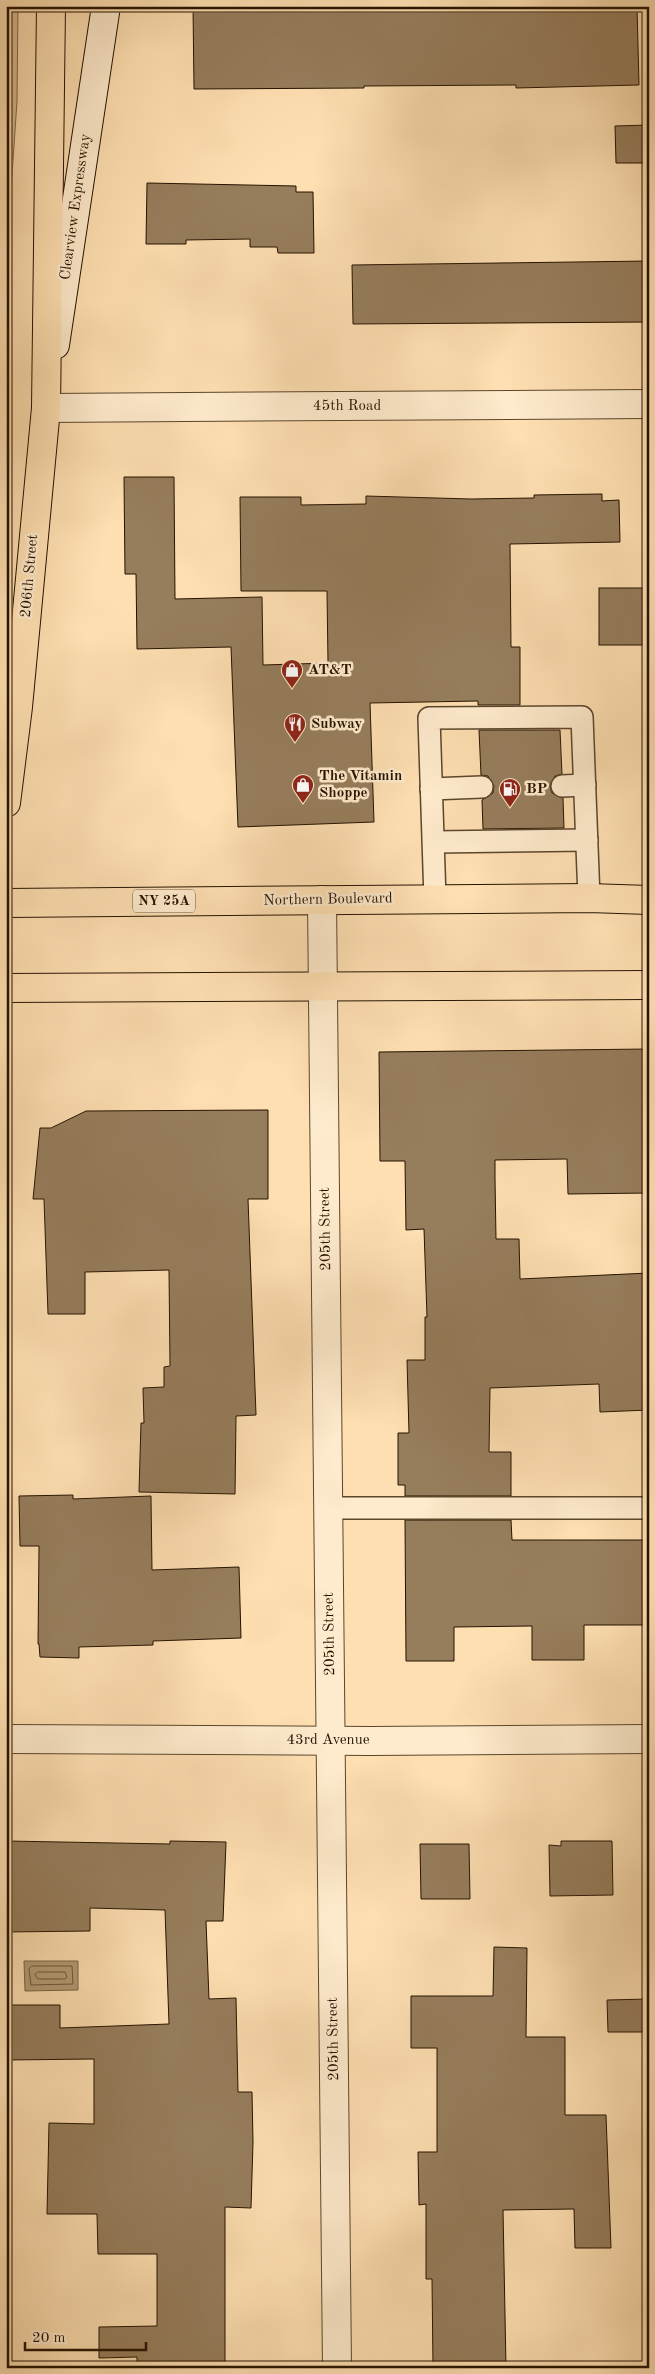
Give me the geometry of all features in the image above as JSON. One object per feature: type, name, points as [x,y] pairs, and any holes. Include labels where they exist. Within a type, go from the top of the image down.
[{"type":"main road","name":"206th Street","points":[[6,803],[18,707],[46,408],[51,6]]},
{"type":"main road","name":"Northern Boulevard","points":[[6,903],[589,898],[649,900]]},
{"type":"main road","points":[[6,988],[649,985]]},
{"type":"street","name":"Clearview Expressway","points":[[46,408],[106,6]]},
{"type":"street","name":"45th Road","points":[[46,408],[649,404]]},
{"type":"street","name":"205th Street","points":[[322,900],[337,2368]]},
{"type":"street","name":"43rd Avenue","points":[[6,1739],[649,1739]]},
{"type":"lane","points":[[435,899],[429,718],[582,717],[589,898]]},
{"type":"lane","points":[[562,786],[585,785]]},
{"type":"lane","points":[[431,789],[482,787]]},
{"type":"lane","points":[[434,842],[587,840]]},
{"type":"lane","points":[[329,1508],[649,1508]]},
{"type":"shaded area","points":[[6,6],[18,6],[17,101],[6,265]]},
{"type":"water","points":[[24,1961],[78,1961],[78,1990],[25,1991]]},
{"type":"building","points":[[193,6],[637,6],[639,85],[516,88],[516,85],[194,89]]},
{"type":"building","points":[[649,125],[649,163],[616,163],[615,126]]},
{"type":"building","points":[[147,183],[296,186],[296,192],[313,192],[314,253],[278,253],[277,247],[250,247],[250,239],[186,240],[186,244],[146,244]]},
{"type":"building","points":[[649,261],[649,322],[353,324],[352,265]]},
{"type":"building","points":[[124,477],[174,477],[175,599],[262,597],[263,665],[328,663],[327,591],[241,591],[240,497],[301,497],[301,505],[366,504],[366,496],[471,499],[534,498],[534,495],[602,494],[602,501],[619,500],[620,542],[510,544],[511,647],[520,647],[520,705],[478,705],[478,701],[370,703],[374,822],[238,827],[231,647],[137,649],[136,574],[125,574]]},
{"type":"building","points":[[599,588],[649,588],[649,645],[599,645]]},
{"type":"building","points":[[479,730],[560,730],[562,774],[555,776],[550,786],[552,793],[563,798],[564,828],[483,829],[482,800],[493,793],[494,786],[488,776],[481,775]]},
{"type":"building","points":[[649,1049],[649,1193],[568,1194],[567,1159],[495,1160],[495,1179],[496,1239],[519,1239],[520,1279],[649,1273],[649,1410],[600,1412],[599,1384],[490,1388],[489,1452],[511,1452],[511,1496],[405,1496],[405,1485],[398,1485],[398,1433],[409,1433],[407,1360],[425,1360],[425,1317],[427,1317],[424,1229],[406,1230],[405,1161],[380,1161],[379,1052]]},
{"type":"building","points":[[268,1110],[268,1199],[248,1199],[256,1415],[236,1416],[235,1494],[139,1492],[141,1423],[144,1423],[143,1388],[164,1387],[164,1367],[170,1366],[169,1270],[85,1272],[85,1314],[48,1314],[44,1199],[33,1199],[40,1128],[51,1128],[86,1111]]},
{"type":"building","points":[[73,1495],[73,1499],[151,1496],[152,1570],[239,1567],[241,1638],[153,1641],[153,1645],[79,1647],[79,1658],[40,1657],[38,1644],[39,1546],[20,1546],[19,1496]]},
{"type":"building","points":[[405,1520],[511,1520],[512,1540],[649,1540],[649,1625],[584,1625],[584,1660],[532,1660],[532,1626],[454,1627],[454,1661],[406,1661]]},
{"type":"building","points":[[6,1841],[170,1844],[170,1841],[226,1842],[223,1921],[206,1921],[209,1999],[236,1998],[238,2092],[252,2092],[253,2142],[251,2208],[225,2207],[225,2368],[137,2368],[137,2357],[99,2358],[99,2327],[157,2326],[157,2254],[98,2254],[97,2214],[47,2214],[49,2123],[94,2124],[94,2059],[6,2060],[6,2005],[60,2005],[60,2028],[169,2024],[165,1910],[90,1908],[90,1931],[6,1932]]},
{"type":"building","points":[[561,1841],[612,1841],[613,1895],[550,1896],[549,1845],[561,1846]]},
{"type":"building","points":[[420,1844],[469,1844],[470,1899],[421,1899]]},
{"type":"building","points":[[494,1947],[527,1948],[526,2037],[565,2037],[565,2115],[606,2115],[611,2248],[575,2248],[574,2209],[503,2210],[506,2368],[433,2368],[432,2279],[426,2279],[426,2204],[419,2205],[418,2152],[437,2152],[437,2048],[411,2048],[411,1996],[493,1996]]},
{"type":"building","points":[[649,1999],[649,2032],[608,2032],[607,2000]]},
{"type":"place","name":"AT&T","points":[[292,689]]},
{"type":"place","name":"Subway","points":[[295,743]]},
{"type":"place","name":"The Vitamin Shoppe","points":[[303,804]]},
{"type":"place","name":"BP","points":[[510,808]]}]
